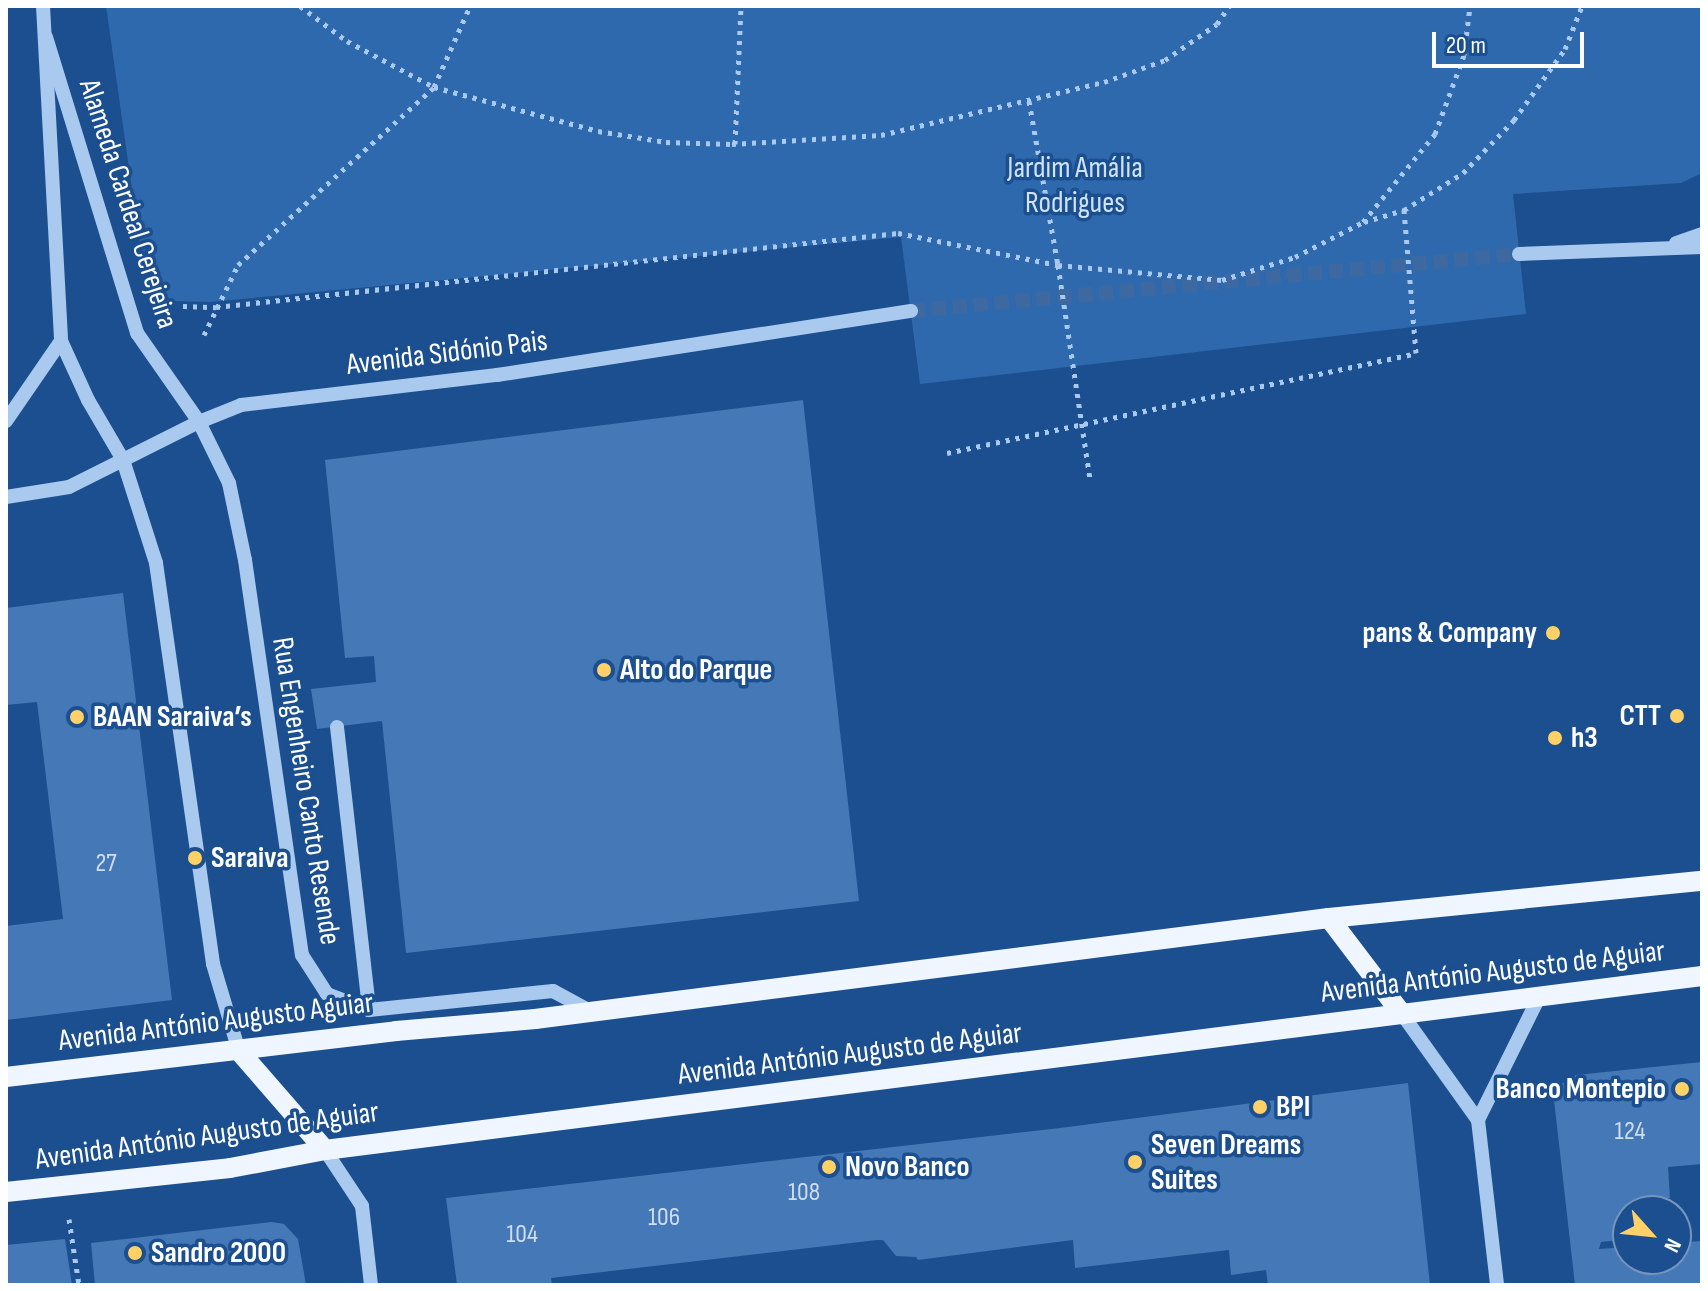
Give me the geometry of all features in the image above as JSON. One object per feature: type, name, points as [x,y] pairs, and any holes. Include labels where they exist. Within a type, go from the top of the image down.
[{"type":"main road","points":[[592,1012],[1329,918],[1702,881]]},
{"type":"main road","points":[[1329,918],[1402,1014]]},
{"type":"main road","name":"Avenida António Augusto de Aguiar","points":[[6,1192],[230,1168],[325,1150],[1702,976]]},
{"type":"main road","name":"Avenida António Augusto Aguiar","points":[[6,1077],[592,1012]]},
{"type":"main road","points":[[239,1051],[325,1150]]},
{"type":"street","name":"Alameda Cardeal Cerejeira","points":[[43,6],[61,341],[88,400],[123,460]]},
{"type":"street","name":"Alameda Cardeal Cerejeira","points":[[46,37],[137,333],[199,422]]},
{"type":"street","points":[[1645,252],[1702,234]]},
{"type":"street","points":[[1519,254],[1645,252],[1702,247]]},
{"type":"street","name":"Avenida Sidónio Pais","points":[[6,497],[69,487],[199,422],[241,405],[497,375],[911,311]]},
{"type":"street","points":[[6,421],[61,341]]},
{"type":"street","name":"Rua Engenheiro Canto Resende","points":[[199,422],[229,483],[245,560],[302,955],[327,994],[369,1010],[553,991],[592,1012]]},
{"type":"street","points":[[123,460],[156,563],[213,964],[239,1051]]},
{"type":"street","points":[[337,727],[369,1010]]},
{"type":"street","points":[[1478,1120],[1539,997]]},
{"type":"street","points":[[1402,1014],[1478,1120],[1497,1285]]},
{"type":"street","points":[[325,1150],[362,1206],[371,1285]]},
{"type":"path","points":[[300,6],[347,41],[434,87],[598,131],[666,142],[735,144],[881,135],[1104,82],[1165,60],[1217,24],[1229,6]]},
{"type":"path","points":[[204,335],[238,265],[434,87],[470,6]]},
{"type":"path","points":[[735,144],[741,6]]},
{"type":"path","points":[[1363,222],[1435,134],[1464,55],[1470,6]]},
{"type":"path","points":[[183,306],[216,307],[898,233],[1058,265],[1222,280],[1295,257],[1363,222],[1404,210],[1463,173],[1514,120],[1565,49],[1582,6]]},
{"type":"path","points":[[1029,101],[1058,265],[1090,480]]},
{"type":"path","points":[[947,453],[1416,353],[1404,210]]},
{"type":"path","points":[[76,1265],[79,1285]]},
{"type":"green space","name":"Jardim Amália Rodrigues","points":[[106,6],[1702,6],[1702,173],[1681,183],[1513,194],[1526,314],[920,384],[901,237],[210,302],[172,301],[144,274]]},
{"type":"building","name":"Alto do Parque","points":[[803,400],[859,901],[406,953],[382,721],[317,729],[311,689],[376,682],[374,656],[345,658],[325,460]]},
{"type":"building","points":[[123,593],[172,1000],[6,1020],[6,926],[63,919],[37,702],[6,705],[6,608]]},
{"type":"building","points":[[1702,1062],[1702,1164],[1668,1167],[1670,1195],[1612,1195],[1612,1241],[1601,1242],[1599,1249],[1612,1248],[1612,1275],[1692,1275],[1692,1242],[1702,1241],[1702,1285],[1575,1285],[1554,1100],[1561,1084],[1576,1075]]},
{"type":"building","points":[[1408,1083],[1430,1285],[1268,1285],[1266,1270],[1231,1275],[1229,1250],[1075,1268],[1073,1240],[918,1260],[916,1257],[896,1256],[883,1240],[877,1240],[551,1278],[552,1285],[457,1285],[446,1198],[1060,1128]]},
{"type":"building","points":[[272,1222],[284,1224],[298,1239],[306,1285],[95,1285],[91,1243]]},
{"type":"building","points":[[65,1239],[72,1285],[6,1285],[6,1245]]},
{"type":"tunnel","points":[[911,311],[1519,254]]},
{"type":"place","name":"pans & Company","points":[[1553,633]]},
{"type":"place","name":"Alto do Parque","points":[[604,670]]},
{"type":"place","name":"CTT","points":[[1677,716]]},
{"type":"place","name":"BAAN Saraiva’s","points":[[77,717]]},
{"type":"place","name":"h3","points":[[1555,738]]},
{"type":"place","name":"Saraiva","points":[[195,858]]},
{"type":"place","name":"Banco Montepio","points":[[1682,1089]]},
{"type":"place","name":"BPI","points":[[1260,1107]]},
{"type":"place","name":"Seven Dreams Suites","points":[[1135,1162]]},
{"type":"place","name":"Novo Banco","points":[[829,1167]]},
{"type":"place","name":"Sandro 2000","points":[[135,1253]]}]
